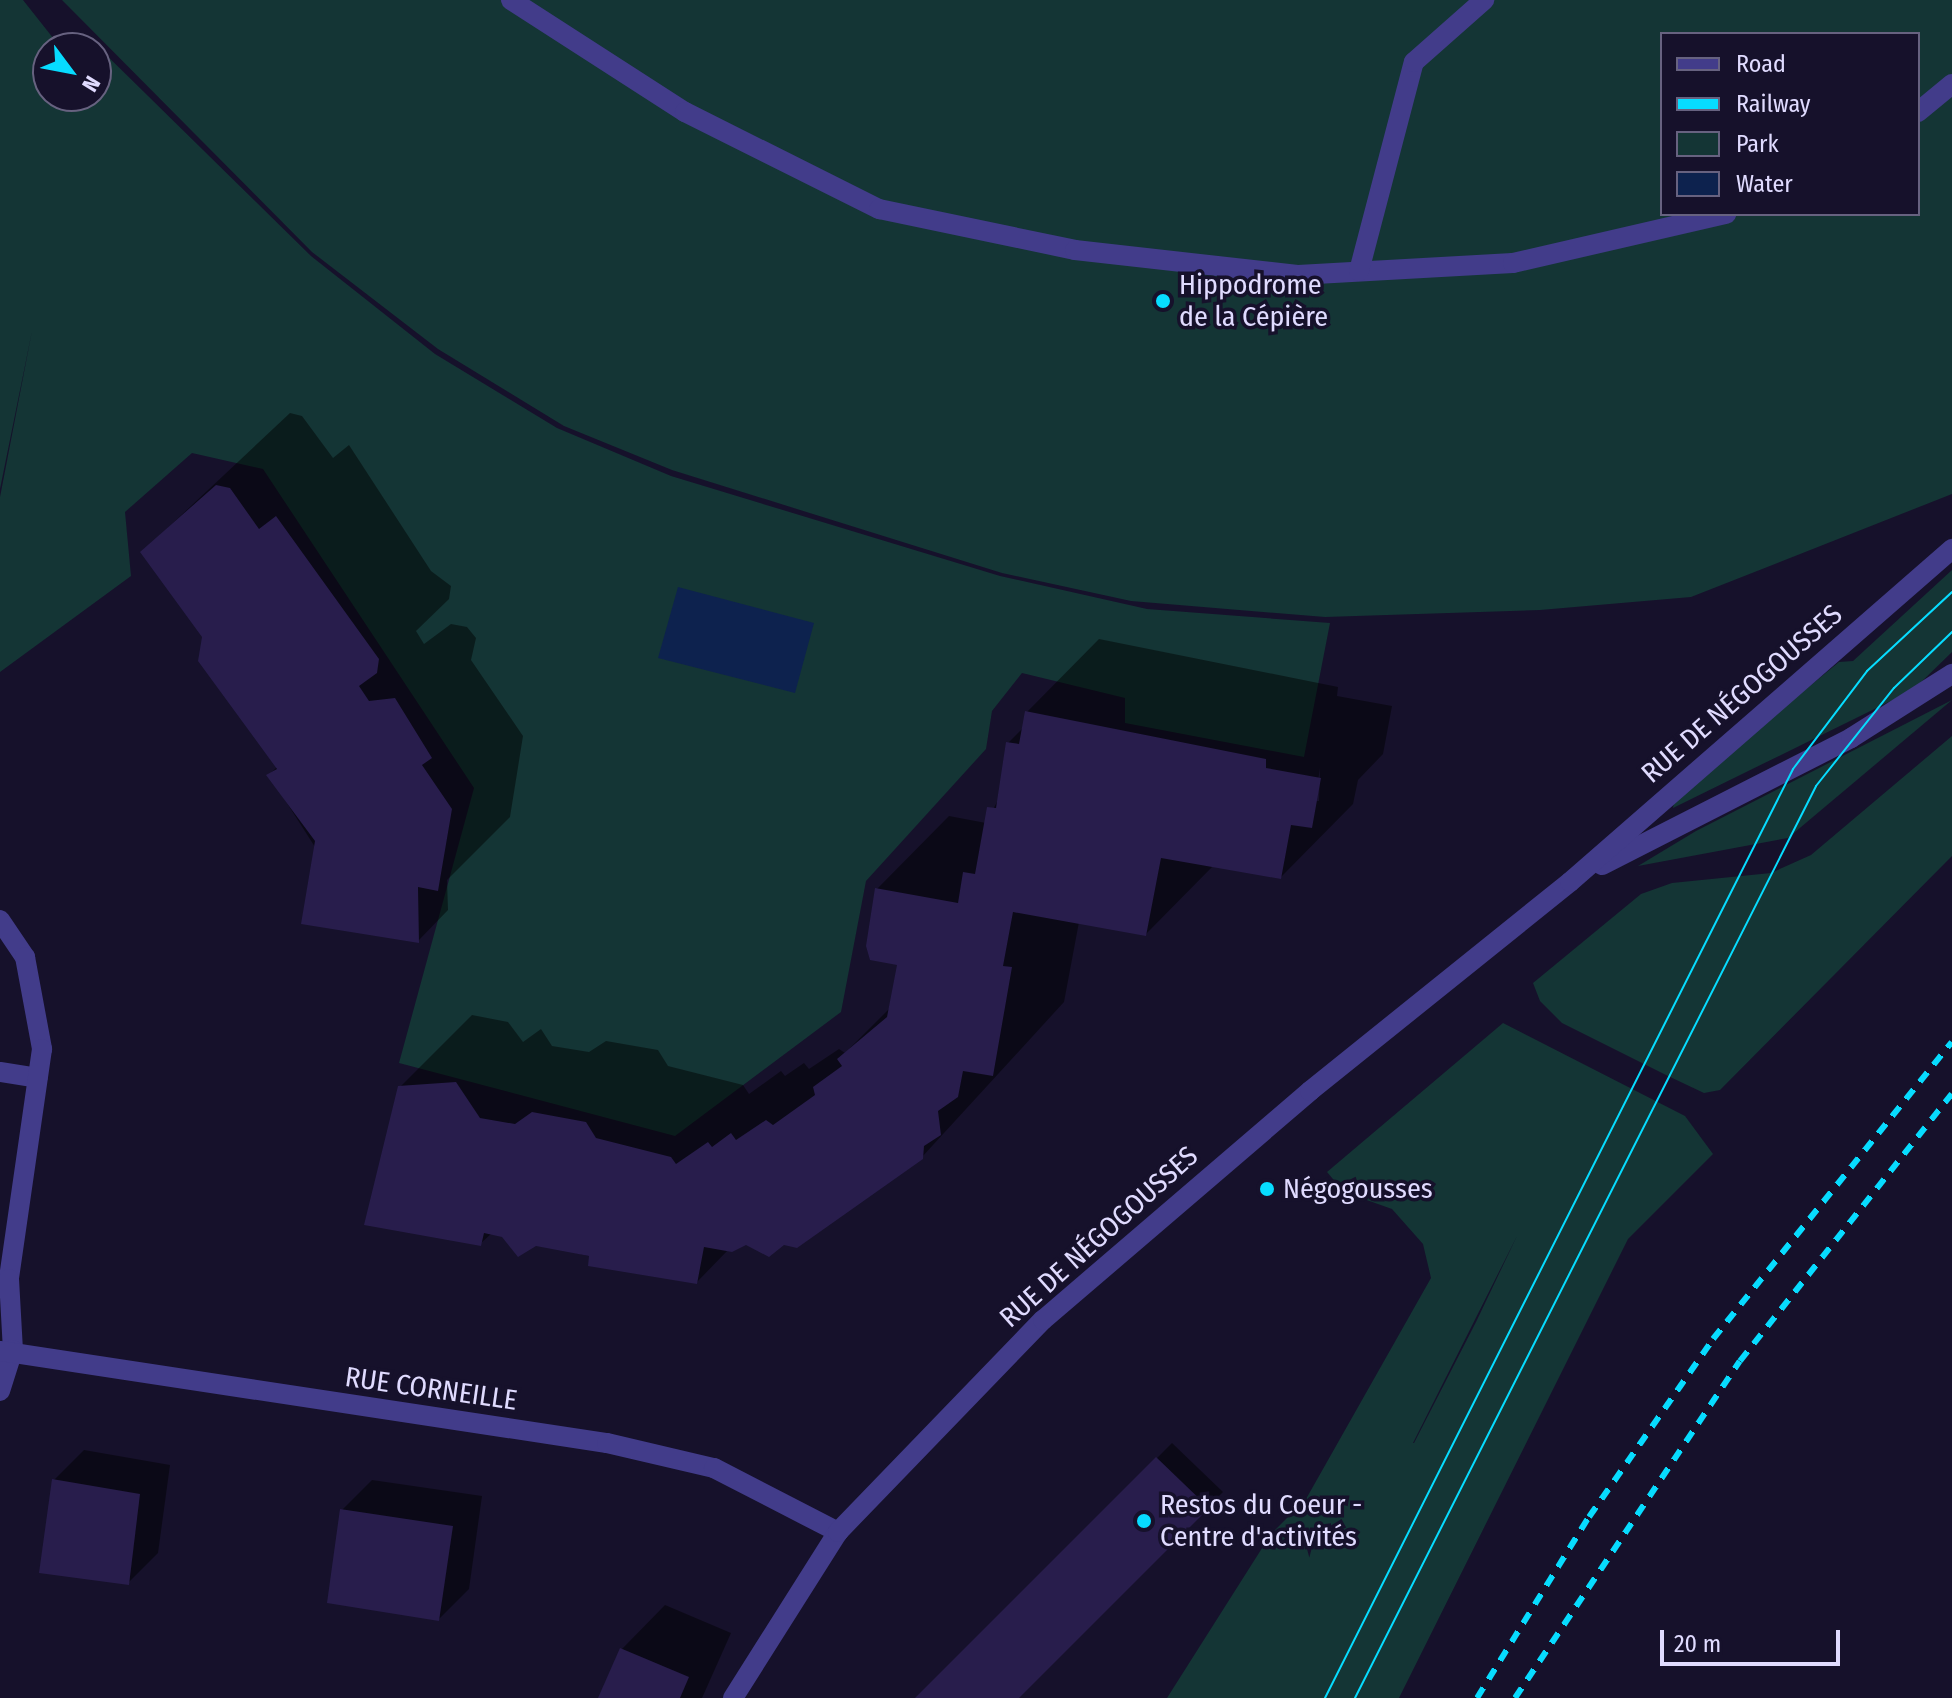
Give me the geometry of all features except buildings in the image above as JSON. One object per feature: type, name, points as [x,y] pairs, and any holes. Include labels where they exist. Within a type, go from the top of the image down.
[{"type":"street","points":[[511,0],[685,112],[879,209],[1075,250],[1298,275],[1513,263],[1717,216]]},
{"type":"street","points":[[1359,271],[1414,62],[1484,0]]},
{"type":"street","points":[[1920,110],[1952,84]]},
{"type":"street","name":"RUE DE NÉGOGOUSSES","points":[[733,1698],[838,1532],[1043,1320],[1310,1091],[1570,882],[1952,549]]},
{"type":"street","name":"RUE DE NÉGOGOUSSES","points":[[1570,882],[1851,738],[1952,674]]},
{"type":"street","points":[[0,920],[25,957],[42,1049],[9,1279],[6,1351],[0,1391]]},
{"type":"street","points":[[0,1072],[38,1078]]},
{"type":"street","name":"RUE CORNEILLE","points":[[6,1351],[607,1443],[714,1468],[838,1532]]},
{"type":"green space","points":[[0,0],[23,0],[48,32],[32,32],[32,112],[112,112],[112,61],[311,256],[435,354],[557,428],[671,476],[1000,576],[1147,609],[1330,623],[1304,757],[1125,723],[1125,698],[1022,673],[992,711],[986,749],[866,881],[841,1012],[675,1136],[399,1063],[474,788],[263,469],[192,453],[125,512],[131,576],[0,672],[0,497],[32,331],[0,489]]},
{"type":"green space","name":"Hippodrome de la Cépière","points":[[62,0],[1952,0],[1952,494],[1691,597],[1540,610],[1325,617],[1131,601],[1002,573],[672,470],[564,426],[438,349],[312,252],[112,50],[112,32],[94,32]]},
{"type":"green space","points":[[1952,570],[1952,652],[1913,690],[1673,808],[1675,797],[1839,662],[1853,661]]},
{"type":"green space","points":[[1952,700],[1788,838],[1638,866],[1696,831]]},
{"type":"green space","points":[[1952,736],[1952,856],[1720,1090],[1704,1093],[1668,1076],[1562,1023],[1540,1001],[1533,983],[1641,894],[1672,883],[1771,873],[1811,855]]},
{"type":"green space","points":[[1503,1023],[1685,1116],[1713,1154],[1628,1239],[1399,1698],[1167,1698],[1271,1534],[1306,1499],[1431,1278],[1423,1244],[1392,1209],[1344,1192],[1327,1172]],"holes":[[[1517,1236],[1414,1443],[1413,1443]]]},
{"type":"water","points":[[678,587],[814,623],[795,693],[658,658]]},
{"type":"tram line","points":[[1325,1698],[1793,769],[1867,671],[1952,592]]},
{"type":"tram line","points":[[1355,1698],[1816,786],[1894,688],[1952,632]]},
{"type":"railway","points":[[1477,1698],[1589,1517],[1713,1339],[1952,1042]]},
{"type":"railway","points":[[1515,1698],[1740,1361],[1952,1094]]},
{"type":"place","name":"Hippodrome de la Cépière","points":[[1163,301]]},
{"type":"place","name":"Négogousses","points":[[1267,1189]]},
{"type":"place","name":"Restos du Coeur - Centre d'activités","points":[[1144,1521]]}]
